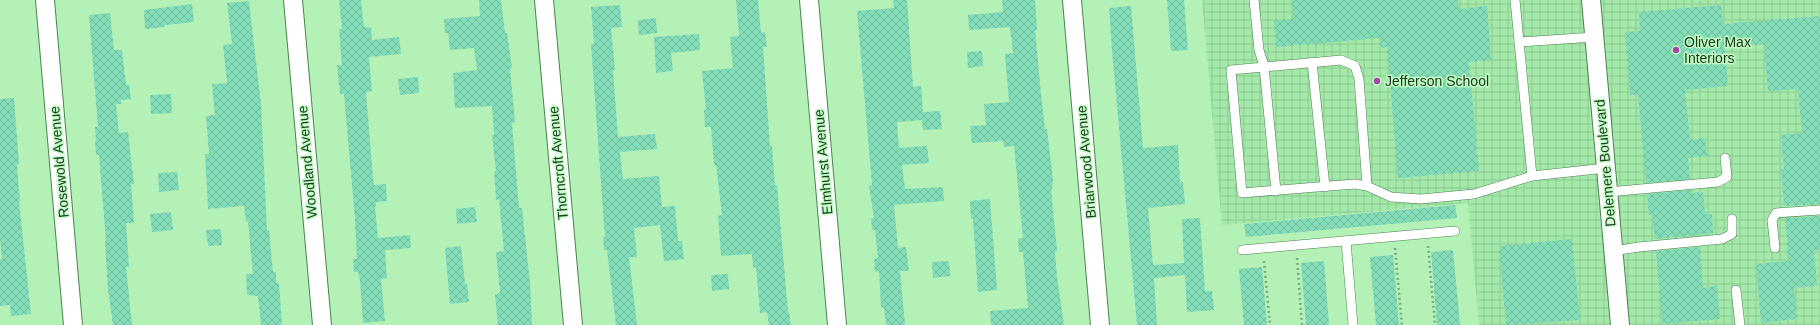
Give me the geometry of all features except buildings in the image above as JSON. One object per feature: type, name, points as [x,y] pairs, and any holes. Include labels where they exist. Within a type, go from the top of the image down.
[{"type":"street","name":"Rosewold Avenue","points":[[45,0],[73,325]]},
{"type":"street","name":"Woodland Avenue","points":[[293,0],[322,325]]},
{"type":"street","name":"Thorncroft Avenue","points":[[544,0],[573,325]]},
{"type":"street","name":"Elmhurst Avenue","points":[[809,0],[837,325]]},
{"type":"street","name":"Briarwood Avenue","points":[[1072,0],[1100,325]]},
{"type":"street","name":"Delemere Boulevard","points":[[1591,0],[1620,325]]},
{"type":"lane","points":[[1254,0],[1259,50],[1264,66],[1276,191]]},
{"type":"lane","points":[[1515,0],[1532,176]]},
{"type":"lane","points":[[1519,42],[1594,37]]},
{"type":"lane","points":[[1367,186],[1357,71],[1355,66],[1342,60],[1231,70],[1242,193],[1355,184],[1367,186],[1391,198],[1421,199],[1474,194],[1532,176],[1606,168]]},
{"type":"lane","points":[[1312,62],[1325,187]]},
{"type":"lane","points":[[1608,192],[1718,182],[1727,177],[1725,158]]},
{"type":"lane","points":[[1775,248],[1772,220],[1776,213],[1820,210]]},
{"type":"lane","points":[[1613,251],[1722,239],[1732,234],[1732,219]]},
{"type":"lane","points":[[1242,250],[1455,231]]},
{"type":"lane","points":[[1346,241],[1352,325]]},
{"type":"lane","points":[[1736,290],[1740,325]]},
{"type":"path","points":[[1428,252],[1435,325]]},
{"type":"path","points":[[1396,255],[1402,325]]},
{"type":"path","points":[[1297,263],[1302,325]]},
{"type":"path","points":[[1265,266],[1270,325]]},
{"type":"shaded area","points":[[1202,0],[1820,0],[1820,325],[1479,325],[1468,203],[1222,225]]},
{"type":"place","name":"Oliver Max Interiors","points":[[1676,50]]},
{"type":"place","name":"Jefferson School","points":[[1377,81]]}]
